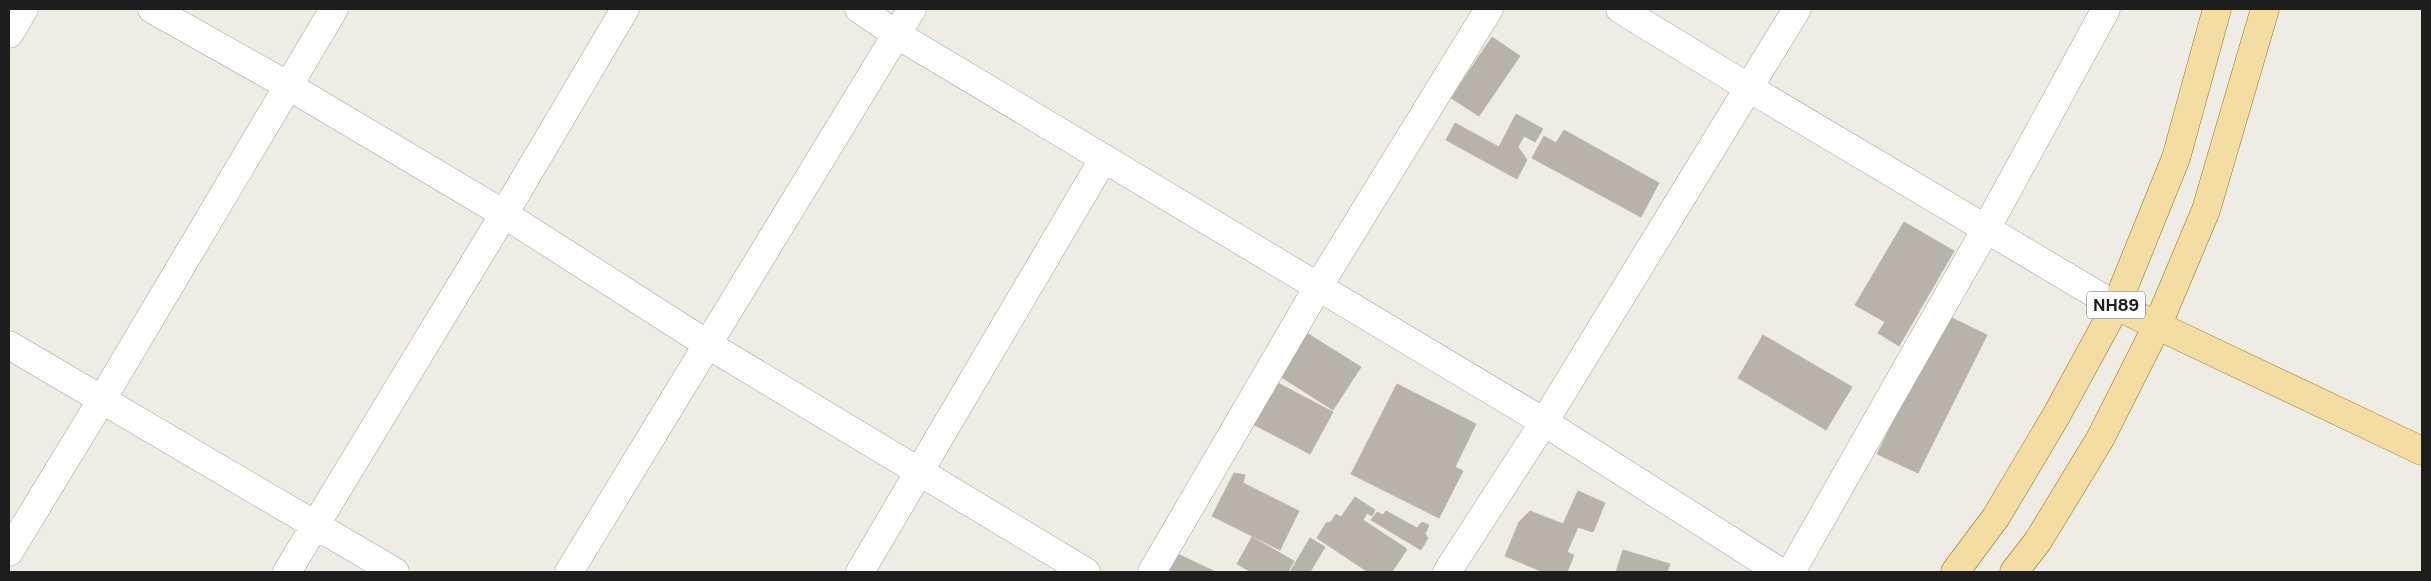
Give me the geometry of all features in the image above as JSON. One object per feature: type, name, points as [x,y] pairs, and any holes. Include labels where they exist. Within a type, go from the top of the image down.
[{"type":"main road","name":"NH89","points":[[1955,572],[1996,517],[2041,442],[2116,306],[2176,158],[2217,9]]},
{"type":"main road","name":"NH89","points":[[2014,572],[2038,541],[2100,438],[2158,324],[2206,210],[2265,9]]},
{"type":"main road","points":[[2116,306],[2158,324],[2422,451]]},
{"type":"street","points":[[9,34],[24,9]]},
{"type":"street","points":[[152,9],[287,85],[504,214],[707,344],[1086,572]]},
{"type":"street","points":[[9,552],[334,9]]},
{"type":"street","points":[[287,572],[504,214],[624,9]]},
{"type":"street","points":[[859,9],[896,34],[1544,422],[1780,572]]},
{"type":"street","points":[[569,572],[912,9]]},
{"type":"street","points":[[1152,572],[1318,287],[1489,9]]},
{"type":"street","points":[[1620,9],[1749,88],[2116,306]]},
{"type":"street","points":[[1448,572],[1544,422],[1798,9]]},
{"type":"street","points":[[1791,572],[1986,228],[2106,9]]},
{"type":"street","points":[[860,572],[1104,158]]},
{"type":"street","points":[[9,345],[101,401],[395,572]]},
{"type":"building","points":[[1492,37],[1520,56],[1479,116],[1451,98]]},
{"type":"building","points":[[1516,114],[1543,129],[1535,142],[1524,136],[1518,147],[1527,160],[1517,179],[1446,140],[1455,123],[1499,147]]},
{"type":"building","points":[[1564,130],[1659,183],[1641,217],[1532,158],[1544,136],[1556,143]]},
{"type":"building","points":[[1904,222],[1954,251],[1899,346],[1878,333],[1885,322],[1855,305]]},
{"type":"building","points":[[1946,315],[1987,335],[1918,473],[1877,454]]},
{"type":"building","points":[[1305,332],[1361,367],[1333,410],[1278,375]]},
{"type":"building","points":[[1763,335],[1852,387],[1826,430],[1738,378]]},
{"type":"building","points":[[1272,380],[1333,412],[1310,454],[1249,422]]},
{"type":"building","points":[[1397,384],[1476,424],[1455,467],[1463,471],[1439,518],[1351,474]]},
{"type":"building","points":[[1234,473],[1245,475],[1243,483],[1299,511],[1280,550],[1212,516]]},
{"type":"building","points":[[1578,491],[1605,503],[1593,532],[1578,527],[1567,552],[1574,555],[1567,572],[1543,572],[1505,556],[1519,522],[1530,511],[1563,524]]},
{"type":"building","points":[[1355,497],[1375,510],[1372,516],[1367,513],[1363,520],[1407,549],[1392,572],[1368,572],[1317,538],[1326,523],[1331,522],[1336,514],[1341,517]]},
{"type":"building","points":[[1386,511],[1417,528],[1422,522],[1429,525],[1425,534],[1428,538],[1421,550],[1371,520],[1377,512],[1383,515]]},
{"type":"building","points":[[1252,537],[1294,561],[1288,572],[1251,572],[1237,564]]},
{"type":"building","points":[[1310,538],[1325,547],[1310,572],[1290,572]]},
{"type":"building","points":[[1623,550],[1670,564],[1667,572],[1616,572]]},
{"type":"building","points":[[1171,551],[1216,572],[1161,572]]}]
